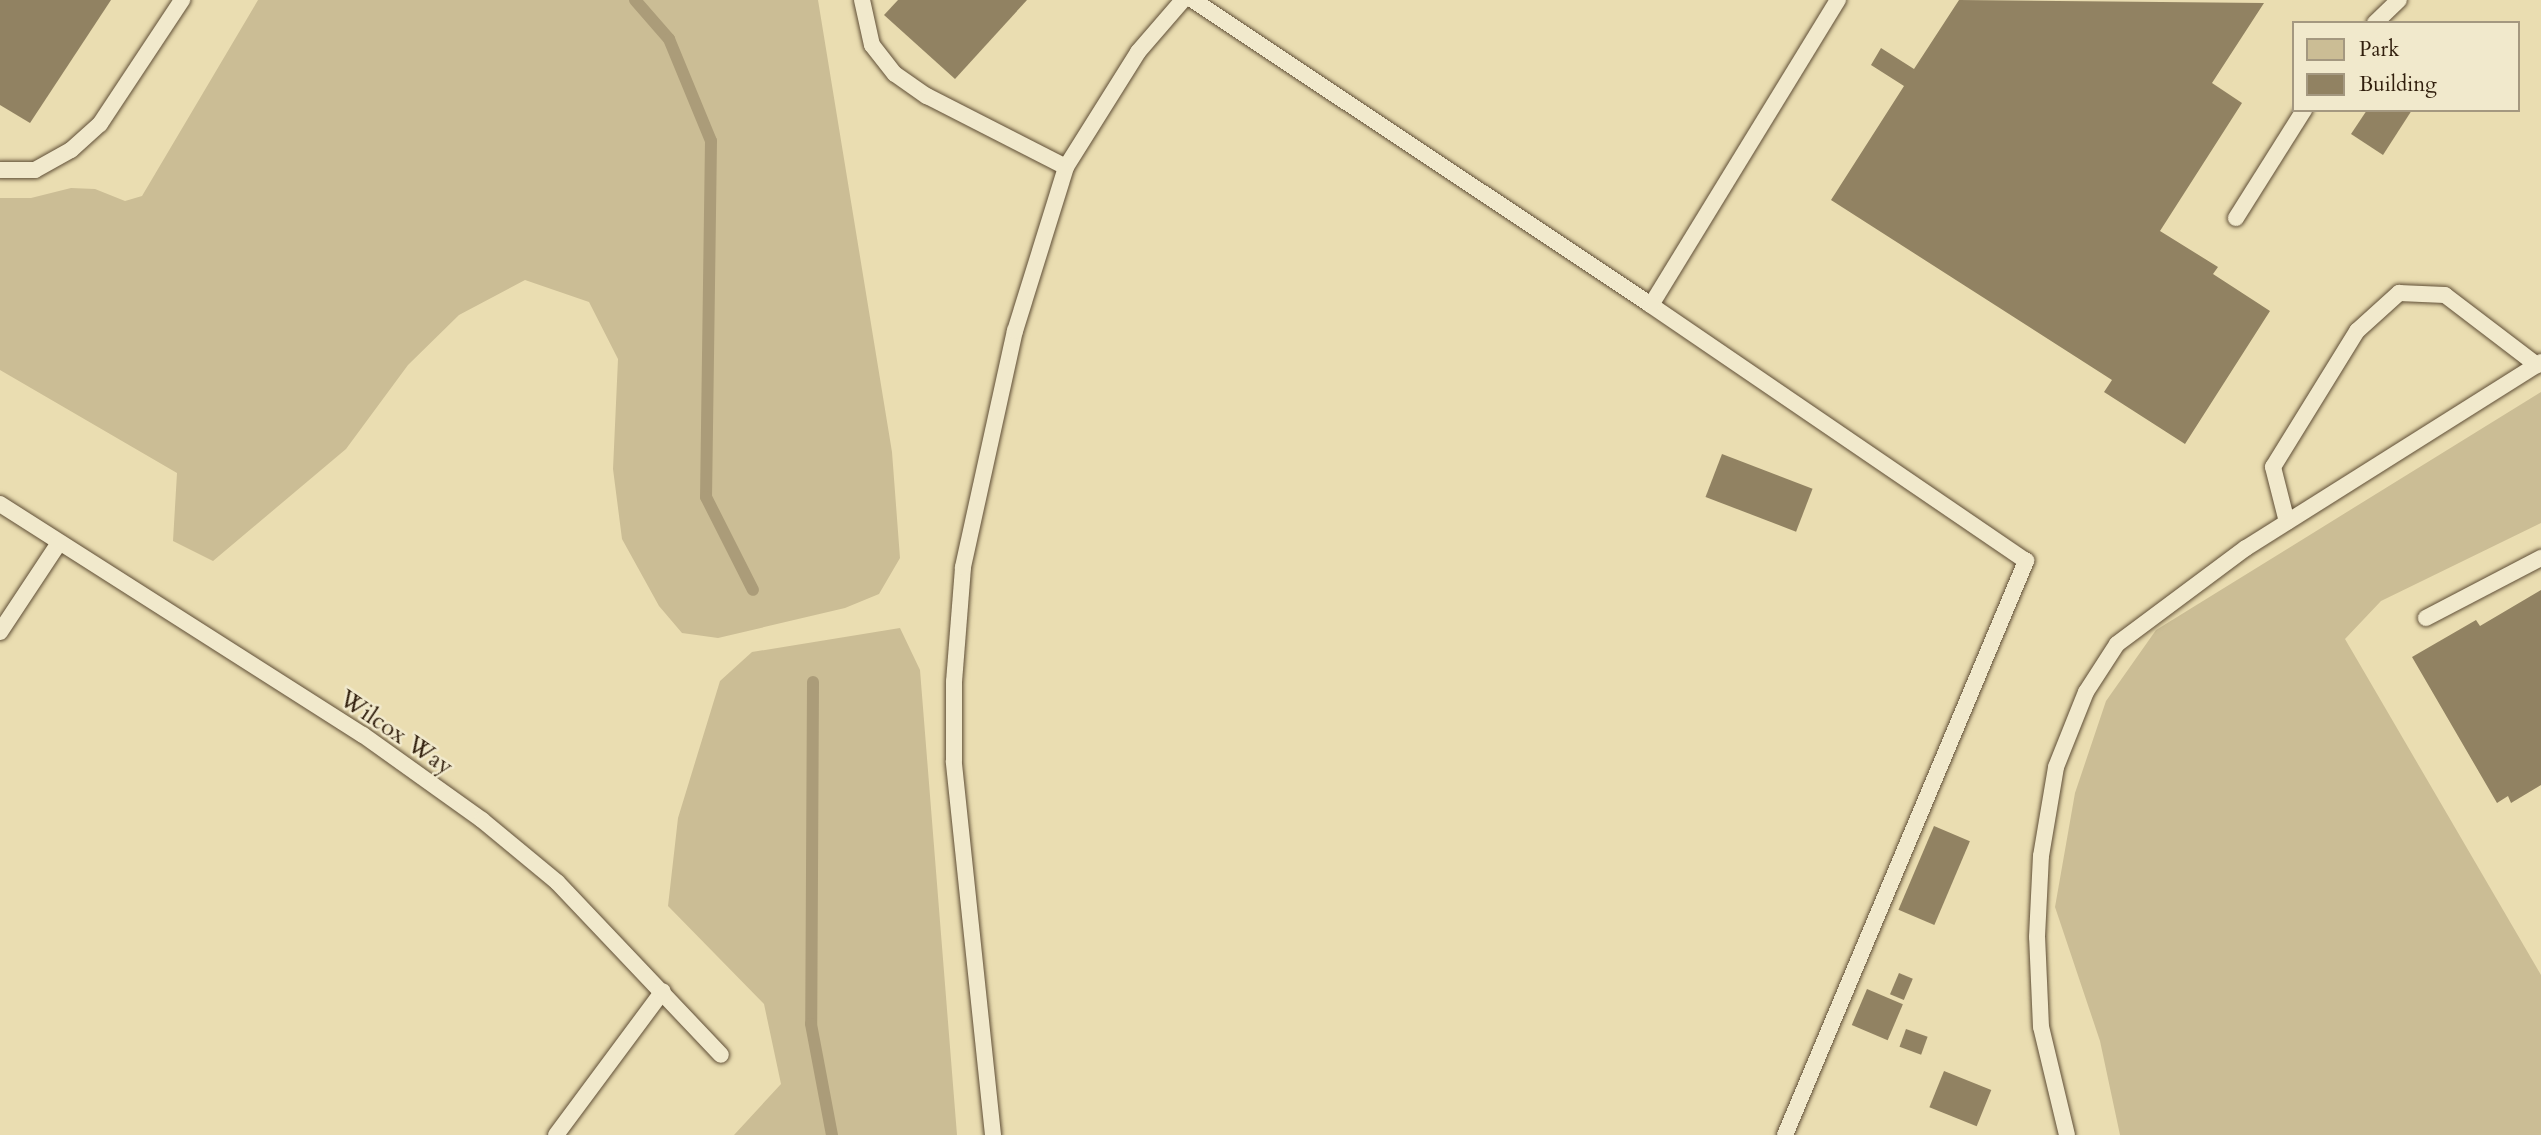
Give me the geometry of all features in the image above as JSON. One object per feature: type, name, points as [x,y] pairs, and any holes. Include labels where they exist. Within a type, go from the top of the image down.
[{"type":"lane","points":[[0,170],[36,170],[71,150],[100,124],[182,0]]},
{"type":"lane","points":[[862,0],[872,45],[895,74],[927,96],[1066,167]]},
{"type":"lane","points":[[993,1135],[954,761],[954,682],[963,568],[986,452],[1040,243],[1066,167],[1138,52],[1183,0]]},
{"type":"lane","points":[[1193,0],[1651,305],[2026,561],[1785,1135]]},
{"type":"lane","points":[[1651,305],[1838,0]]},
{"type":"lane","points":[[2377,21],[2399,0]]},
{"type":"lane","points":[[2236,218],[2303,112]]},
{"type":"lane","points":[[2067,1135],[2041,1027],[2037,937],[2041,856],[2056,767],[2086,692],[2117,644],[2287,522],[2539,364],[2445,295],[2399,293],[2357,331],[2273,467],[2287,522]]},
{"type":"lane","name":"Wilcox Way","points":[[0,504],[363,735],[482,820],[557,882],[721,1055]]},
{"type":"lane","points":[[0,632],[58,543]]},
{"type":"lane","points":[[2426,618],[2541,558]]},
{"type":"lane","points":[[556,1135],[663,991]]},
{"type":"green space","points":[[258,0],[818,0],[892,452],[900,558],[879,594],[845,608],[718,638],[682,633],[659,606],[622,539],[613,469],[618,359],[589,302],[525,280],[459,315],[408,365],[346,449],[213,561],[173,541],[177,473],[0,370],[0,198],[31,198],[71,188],[95,189],[125,201],[142,196]]},
{"type":"green space","points":[[2541,392],[2541,523],[2381,601],[2345,639],[2541,975],[2541,1135],[2120,1135],[2100,1041],[2055,907],[2075,793],[2106,701],[2156,630]]},
{"type":"green space","points":[[900,628],[920,670],[957,1135],[734,1135],[781,1084],[764,1004],[668,906],[678,818],[720,681],[752,652]]},
{"type":"building","points":[[0,0],[111,0],[30,123],[0,105]]},
{"type":"building","points":[[898,0],[1027,0],[955,79],[884,15]]},
{"type":"building","points":[[1959,0],[2264,3],[2212,83],[2242,103],[2160,231],[2218,267],[2213,274],[2270,311],[2185,444],[2104,392],[2112,380],[1831,200],[1904,86],[1871,65],[1881,48],[1914,69]]},
{"type":"building","points":[[2366,112],[2411,112],[2383,155],[2351,134]]},
{"type":"building","points":[[1722,454],[1813,489],[1796,532],[1706,497]]},
{"type":"building","points":[[2541,590],[2541,785],[2511,803],[2508,796],[2497,803],[2412,657],[2476,620],[2480,626]]},
{"type":"building","points":[[1934,826],[1970,841],[1934,925],[1898,910]]},
{"type":"building","points":[[1899,973],[1913,979],[1904,1000],[1890,994]]},
{"type":"building","points":[[1867,989],[1903,1004],[1888,1040],[1852,1025]]},
{"type":"building","points":[[1906,1029],[1928,1037],[1921,1055],[1900,1047]]},
{"type":"building","points":[[1944,1071],[1991,1090],[1977,1126],[1929,1107]]},
{"type":"waterway","points":[[635,0],[669,39],[711,141],[706,497],[753,590]]},
{"type":"waterway","points":[[813,682],[811,1024],[832,1135]]}]
